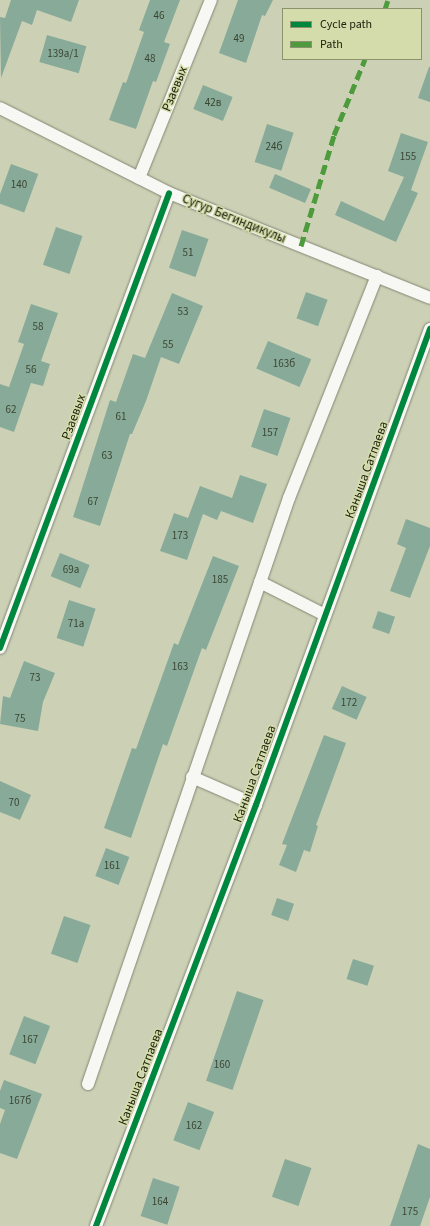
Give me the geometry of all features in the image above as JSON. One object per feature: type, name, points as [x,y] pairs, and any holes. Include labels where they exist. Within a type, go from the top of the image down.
[{"type":"street","name":"Рзаевых","points":[[139,178],[210,0]]},
{"type":"street","name":"Сугур Бегиндикулы","points":[[0,108],[169,193],[430,298]]},
{"type":"street","name":"Рзаевых","points":[[0,648],[169,193]]},
{"type":"street","points":[[88,1084],[192,777],[289,498],[376,276]]},
{"type":"street","name":"Каныша Сатпаева","points":[[96,1226],[256,805],[430,328]]},
{"type":"street","points":[[260,582],[325,615]]},
{"type":"street","points":[[192,777],[256,805]]},
{"type":"building","points":[[11,0],[79,0],[71,22],[37,10],[32,25],[22,21],[1,78],[0,17],[5,18]]},
{"type":"building","points":[[150,0],[180,0],[164,42],[170,44],[156,82],[153,81],[136,129],[109,120],[123,82],[126,83],[144,32],[139,30]]},
{"type":"building","points":[[238,0],[273,0],[265,16],[262,15],[246,63],[219,53]]},
{"type":"building","points":[[47,35],[86,46],[79,73],[39,62]]},
{"type":"building","points":[[430,67],[430,102],[418,98]]},
{"type":"building","points":[[203,85],[233,97],[223,121],[193,109]]},
{"type":"building","points":[[267,124],[294,133],[281,171],[255,162]]},
{"type":"building","points":[[401,133],[428,142],[411,190],[418,193],[396,242],[335,215],[341,201],[384,221],[404,177],[388,171]]},
{"type":"building","points":[[11,164],[38,174],[24,212],[0,204],[0,194]]},
{"type":"building","points":[[275,174],[311,189],[305,203],[269,188]]},
{"type":"building","points":[[56,227],[82,236],[69,274],[43,265]]},
{"type":"building","points":[[182,230],[208,239],[195,277],[169,268]]},
{"type":"building","points":[[306,292],[328,300],[318,326],[296,318]]},
{"type":"building","points":[[172,293],[203,306],[179,364],[161,357],[146,401],[132,434],[130,434],[100,526],[73,517],[110,400],[116,402],[133,354],[145,358]]},
{"type":"building","points":[[31,304],[58,313],[41,361],[50,364],[43,386],[31,383],[14,432],[0,427],[0,384],[9,387],[24,344],[18,342]]},
{"type":"building","points":[[268,341],[311,359],[300,387],[256,369]]},
{"type":"building","points":[[264,409],[290,418],[277,456],[251,447]]},
{"type":"building","points":[[240,475],[267,484],[253,523],[221,511],[217,520],[203,514],[187,560],[160,551],[174,513],[188,518],[200,486],[232,498]]},
{"type":"building","points":[[406,519],[430,528],[430,546],[410,598],[390,591],[406,548],[397,544]]},
{"type":"building","points":[[60,553],[90,565],[80,588],[51,576]]},
{"type":"building","points":[[213,556],[239,566],[206,650],[202,648],[167,746],[163,744],[131,838],[104,828],[132,748],[136,749],[174,643],[178,645]]},
{"type":"building","points":[[69,600],[96,609],[83,647],[57,638]]},
{"type":"building","points":[[378,611],[395,617],[389,634],[372,628]]},
{"type":"building","points":[[24,661],[55,673],[43,702],[38,731],[0,724],[3,696],[10,698]]},
{"type":"building","points":[[342,686],[367,697],[356,720],[332,709]]},
{"type":"building","points":[[324,735],[346,743],[316,825],[318,826],[310,852],[304,850],[296,872],[279,865],[287,845],[282,844]]},
{"type":"building","points":[[0,781],[31,795],[20,820],[0,812]]},
{"type":"building","points":[[106,848],[129,857],[119,885],[95,876]]},
{"type":"building","points":[[277,898],[294,904],[288,921],[271,915]]},
{"type":"building","points":[[64,916],[90,925],[77,963],[51,954]]},
{"type":"building","points":[[353,959],[374,966],[367,986],[347,979]]},
{"type":"building","points":[[237,991],[263,1000],[233,1090],[206,1081]]},
{"type":"building","points":[[24,1016],[50,1026],[35,1064],[9,1054]]},
{"type":"building","points":[[4,1080],[42,1094],[17,1159],[0,1153],[0,1124],[5,1110],[0,1108],[0,1091]]},
{"type":"building","points":[[188,1102],[214,1112],[199,1150],[173,1140]]},
{"type":"building","points":[[418,1144],[430,1149],[430,1197],[420,1226],[390,1226]]},
{"type":"building","points":[[285,1159],[311,1168],[298,1206],[272,1197]]},
{"type":"building","points":[[153,1178],[180,1187],[167,1225],[141,1216]]},
{"type":"marked path","points":[[385,8],[388,0]]},
{"type":"marked path","points":[[301,246],[334,135],[365,60]]},
{"type":"cycle path","points":[[0,648],[169,193]]},
{"type":"cycle path","points":[[96,1226],[256,805],[430,329]]}]
